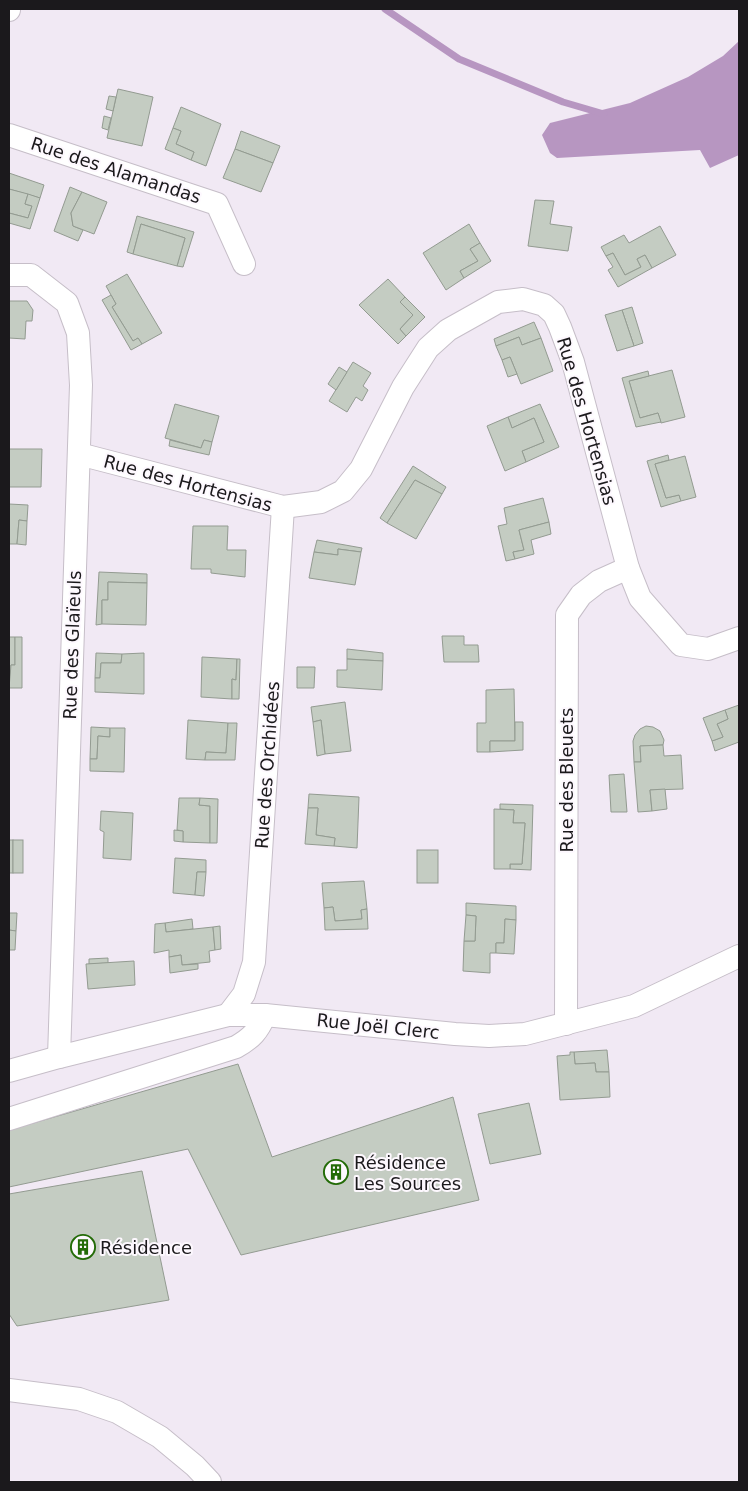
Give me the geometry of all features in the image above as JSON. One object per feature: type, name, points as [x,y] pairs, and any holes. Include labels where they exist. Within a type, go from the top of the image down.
[{"type":"street","name":"Rue des Alamandas","points":[[9,135],[217,204],[244,264]]},
{"type":"street","name":"Rue des Glaïeuls","points":[[9,275],[31,275],[67,303],[78,333],[81,385],[59,1057]]},
{"type":"street","name":"Rue des Hortensias","points":[[79,454],[283,508],[321,502],[343,491],[361,469],[403,387],[428,348],[448,330],[498,302],[523,300],[544,306],[554,314],[560,327],[573,362],[628,568],[640,598],[681,646],[708,649],[739,638]]},
{"type":"street","name":"Rue des Orchidées","points":[[228,1015],[244,994],[254,962],[283,508]]},
{"type":"street","name":"Rue des Bleuets","points":[[566,1024],[568,614],[581,595],[600,581],[628,568]]},
{"type":"street","name":"Rue Joël Clerc","points":[[9,1071],[228,1015],[265,1015],[446,1034],[489,1036],[524,1034],[634,1006],[739,956]]},
{"type":"street","points":[[9,1119],[236,1047],[248,1040],[259,1028],[265,1015]]},
{"type":"street","points":[[9,1390],[79,1399],[117,1412],[160,1437],[195,1466],[210,1482]]},
{"type":"shaded area","points":[[739,41],[739,155],[710,168],[700,150],[557,158],[550,153],[542,135],[550,123],[630,103],[688,77],[723,56]]},
{"type":"building","points":[[118,89],[153,97],[142,146],[107,138]]},
{"type":"building","points":[[109,96],[116,97],[113,111],[106,109]]},
{"type":"building","points":[[181,107],[221,124],[206,166],[191,160],[194,152],[176,144],[181,131],[173,128]]},
{"type":"building","points":[[104,116],[111,118],[108,130],[102,128]]},
{"type":"building","points":[[173,128],[181,131],[176,144],[194,152],[191,160],[165,149]]},
{"type":"building","points":[[241,131],[280,146],[273,163],[235,149]]},
{"type":"building","points":[[235,149],[273,163],[261,192],[223,178]]},
{"type":"building","points":[[9,173],[44,185],[40,198],[9,189]]},
{"type":"building","points":[[70,187],[82,192],[71,213],[73,226],[83,230],[78,241],[54,231]]},
{"type":"building","points":[[9,189],[28,194],[25,204],[32,206],[28,218],[9,213]]},
{"type":"building","points":[[82,192],[107,202],[94,234],[73,226],[71,213]]},
{"type":"building","points":[[28,194],[40,198],[30,229],[9,223],[9,213],[28,218],[32,206],[25,204]]},
{"type":"building","points":[[535,200],[554,201],[550,224],[572,227],[568,251],[528,246]]},
{"type":"building","points":[[137,216],[194,232],[183,267],[177,266],[185,238],[141,224],[133,254],[127,252]]},
{"type":"building","points":[[141,224],[185,238],[177,266],[133,254]]},
{"type":"building","points":[[469,224],[480,243],[470,249],[478,261],[460,271],[464,278],[446,290],[423,253]]},
{"type":"building","points":[[660,226],[676,255],[652,268],[645,255],[637,259],[641,267],[625,275],[613,253],[606,256],[601,247],[624,235],[629,243]]},
{"type":"building","points":[[480,243],[491,261],[464,278],[460,271],[478,261],[470,249]]},
{"type":"building","points":[[613,253],[625,275],[641,267],[637,259],[645,255],[652,268],[618,287],[608,270],[613,267],[606,256]]},
{"type":"building","points":[[127,274],[162,333],[142,344],[138,338],[133,341],[112,307],[116,304],[106,286]]},
{"type":"building","points":[[388,279],[405,297],[400,302],[413,315],[400,329],[406,336],[398,344],[359,305]]},
{"type":"building","points":[[111,295],[116,304],[112,307],[133,341],[138,338],[142,344],[131,350],[102,300]]},
{"type":"building","points":[[405,297],[425,317],[406,336],[400,329],[413,315],[400,302]]},
{"type":"building","points":[[9,301],[27,301],[33,310],[32,321],[26,321],[25,339],[9,338]]},
{"type":"building","points":[[632,307],[643,343],[634,346],[622,310]]},
{"type":"building","points":[[622,310],[634,346],[617,351],[605,315]]},
{"type":"building","points":[[534,322],[541,338],[522,345],[519,337],[496,346],[494,339]]},
{"type":"building","points":[[519,337],[522,345],[541,338],[553,371],[521,384],[510,357],[502,360],[496,346]]},
{"type":"building","points":[[510,357],[517,374],[508,377],[502,360]]},
{"type":"building","points":[[353,362],[371,373],[363,386],[368,390],[362,401],[356,397],[347,412],[329,401]]},
{"type":"building","points":[[339,367],[347,372],[336,390],[328,384]]},
{"type":"building","points":[[672,370],[685,417],[661,423],[658,413],[640,418],[629,381]]},
{"type":"building","points":[[648,371],[649,376],[629,381],[640,418],[658,413],[661,422],[636,427],[622,378]]},
{"type":"building","points":[[175,404],[219,416],[212,442],[204,440],[201,448],[165,438]]},
{"type":"building","points":[[540,404],[559,447],[526,462],[522,451],[544,442],[534,418],[512,428],[508,417]]},
{"type":"building","points":[[508,417],[512,428],[534,418],[544,442],[522,451],[526,462],[505,471],[487,426]]},
{"type":"building","points":[[170,440],[201,448],[204,440],[212,442],[209,455],[169,446]]},
{"type":"building","points":[[9,449],[42,449],[41,487],[9,487]]},
{"type":"building","points":[[668,455],[669,460],[655,464],[666,498],[679,495],[681,501],[661,507],[647,461]]},
{"type":"building","points":[[685,456],[696,497],[681,501],[679,495],[666,498],[655,464]]},
{"type":"building","points":[[413,466],[446,487],[442,494],[415,480],[387,523],[380,518]]},
{"type":"building","points":[[415,480],[442,494],[416,539],[387,523]]},
{"type":"building","points":[[543,498],[549,522],[519,530],[524,550],[513,552],[515,559],[506,561],[498,526],[507,524],[504,508]]},
{"type":"building","points":[[9,504],[28,505],[27,521],[19,520],[17,544],[9,544]]},
{"type":"building","points":[[19,520],[27,521],[26,545],[17,544]]},
{"type":"building","points":[[549,522],[551,534],[531,540],[534,554],[515,559],[513,552],[524,550],[519,530]]},
{"type":"building","points":[[193,526],[228,526],[227,550],[246,550],[245,577],[211,573],[211,569],[191,569]]},
{"type":"building","points":[[317,540],[362,548],[361,552],[338,549],[338,555],[314,552]]},
{"type":"building","points":[[338,549],[361,552],[355,585],[309,578],[314,552],[338,555]]},
{"type":"building","points":[[99,572],[147,574],[147,583],[108,582],[108,600],[102,600],[102,624],[96,625]]},
{"type":"building","points":[[108,582],[147,583],[146,625],[102,624],[102,600],[108,600]]},
{"type":"building","points":[[442,636],[464,636],[464,645],[478,645],[479,662],[444,662]]},
{"type":"building","points":[[9,637],[15,637],[15,665],[11,665],[10,680],[9,680]]},
{"type":"building","points":[[15,637],[22,637],[22,688],[9,688],[11,665],[15,665]]},
{"type":"building","points":[[347,649],[383,653],[383,661],[347,659]]},
{"type":"building","points":[[96,653],[122,654],[121,663],[101,663],[100,678],[95,678]]},
{"type":"building","points":[[144,653],[144,694],[95,692],[95,678],[100,678],[101,663],[121,663],[122,654]]},
{"type":"building","points":[[202,657],[237,659],[236,680],[232,679],[232,699],[201,697]]},
{"type":"building","points":[[237,659],[240,659],[239,699],[232,699],[232,679],[236,680]]},
{"type":"building","points":[[347,659],[383,661],[382,690],[337,687],[337,670],[347,670]]},
{"type":"building","points":[[297,667],[315,667],[314,688],[297,688]]},
{"type":"building","points":[[514,689],[515,741],[490,741],[490,752],[477,752],[477,723],[486,723],[486,690]]},
{"type":"building","points":[[345,702],[351,751],[325,754],[321,720],[313,722],[311,707]]},
{"type":"building","points":[[739,705],[739,742],[715,751],[712,741],[723,737],[717,724],[728,719],[725,710]]},
{"type":"building","points":[[725,710],[728,719],[717,724],[723,737],[712,741],[703,718]]},
{"type":"building","points":[[188,720],[228,723],[226,753],[206,752],[205,760],[186,759]]},
{"type":"building","points":[[321,720],[325,754],[317,756],[313,722]]},
{"type":"building","points":[[515,722],[523,722],[523,750],[490,752],[490,741],[515,741]]},
{"type":"building","points":[[228,723],[237,723],[235,760],[205,760],[206,752],[226,753]]},
{"type":"building","points":[[646,726],[660,731],[664,740],[663,745],[640,746],[641,762],[634,762],[633,741],[635,735]]},
{"type":"building","points":[[91,727],[110,728],[110,737],[98,736],[97,759],[90,759]]},
{"type":"building","points":[[110,728],[125,728],[124,772],[90,771],[90,759],[97,759],[98,736],[110,737]]},
{"type":"building","points":[[663,745],[664,756],[681,755],[683,789],[650,790],[652,811],[638,812],[634,762],[641,762],[640,746]]},
{"type":"building","points":[[624,774],[627,812],[611,812],[609,775]]},
{"type":"building","points":[[665,789],[667,809],[652,811],[650,790]]},
{"type":"building","points":[[309,794],[359,797],[357,848],[334,846],[335,838],[316,835],[318,808],[308,808]]},
{"type":"building","points":[[179,798],[200,798],[199,805],[210,806],[210,843],[183,842],[183,831],[177,830]]},
{"type":"building","points":[[200,798],[218,799],[217,843],[210,843],[210,806],[199,805]]},
{"type":"building","points":[[500,804],[533,805],[531,870],[510,869],[510,864],[522,864],[525,823],[513,823],[514,810],[500,809]]},
{"type":"building","points":[[308,808],[318,808],[316,835],[335,838],[334,846],[305,844]]},
{"type":"building","points":[[494,809],[514,810],[513,823],[525,823],[522,864],[510,864],[510,869],[494,869]]},
{"type":"building","points":[[101,811],[133,813],[131,860],[103,858],[104,832],[100,830]]},
{"type":"building","points":[[174,830],[183,831],[183,842],[174,841]]},
{"type":"building","points":[[9,840],[13,840],[13,873],[9,873]]},
{"type":"building","points":[[13,840],[23,840],[23,873],[13,873]]},
{"type":"building","points":[[417,850],[438,850],[438,883],[417,883]]},
{"type":"building","points":[[175,858],[206,860],[206,872],[197,872],[195,895],[173,893]]},
{"type":"building","points":[[197,872],[206,872],[204,896],[195,895]]},
{"type":"building","points":[[364,881],[367,909],[361,910],[362,919],[335,921],[333,907],[324,908],[322,883]]},
{"type":"building","points":[[466,903],[516,906],[516,920],[505,919],[504,943],[496,943],[496,953],[490,953],[490,973],[463,971],[464,941],[475,941],[476,916],[466,915]]},
{"type":"building","points":[[333,907],[335,921],[362,919],[361,910],[367,909],[368,929],[325,930],[324,908]]},
{"type":"building","points":[[9,913],[17,913],[16,931],[9,930]]},
{"type":"building","points":[[466,915],[476,916],[475,941],[464,941]]},
{"type":"building","points":[[192,919],[193,929],[166,932],[165,923]]},
{"type":"building","points":[[505,919],[516,920],[514,954],[496,953],[496,943],[504,943]]},
{"type":"building","points":[[165,923],[166,932],[213,927],[215,950],[209,951],[210,962],[182,965],[181,955],[169,957],[169,950],[154,953],[155,924]]},
{"type":"building","points":[[220,926],[221,949],[215,950],[213,927]]},
{"type":"building","points":[[9,930],[16,931],[15,950],[9,950]]},
{"type":"building","points":[[181,955],[182,965],[198,964],[198,969],[170,973],[169,957]]},
{"type":"building","points":[[108,958],[108,963],[89,964],[89,959]]},
{"type":"building","points":[[134,961],[135,985],[88,989],[86,964]]},
{"type":"building","points":[[607,1050],[609,1072],[596,1072],[595,1063],[575,1064],[574,1052]]},
{"type":"building","points":[[570,1052],[574,1052],[575,1064],[595,1063],[596,1072],[609,1072],[610,1097],[560,1100],[557,1056],[570,1055]]},
{"type":"building","name":"Résidence Les Sources","points":[[238,1064],[272,1157],[453,1097],[479,1200],[241,1255],[188,1149],[9,1187],[9,1130]]},
{"type":"building","points":[[529,1103],[541,1154],[490,1164],[478,1114]]},
{"type":"building","name":"Résidence","points":[[142,1171],[169,1300],[17,1326],[9,1314],[9,1194]]},
{"type":"waterway","points":[[385,9],[459,59],[563,102],[604,114]]},
{"type":"place","name":"Résidence Les Sources","points":[[336,1172]]},
{"type":"place","name":"Résidence","points":[[83,1247]]}]
